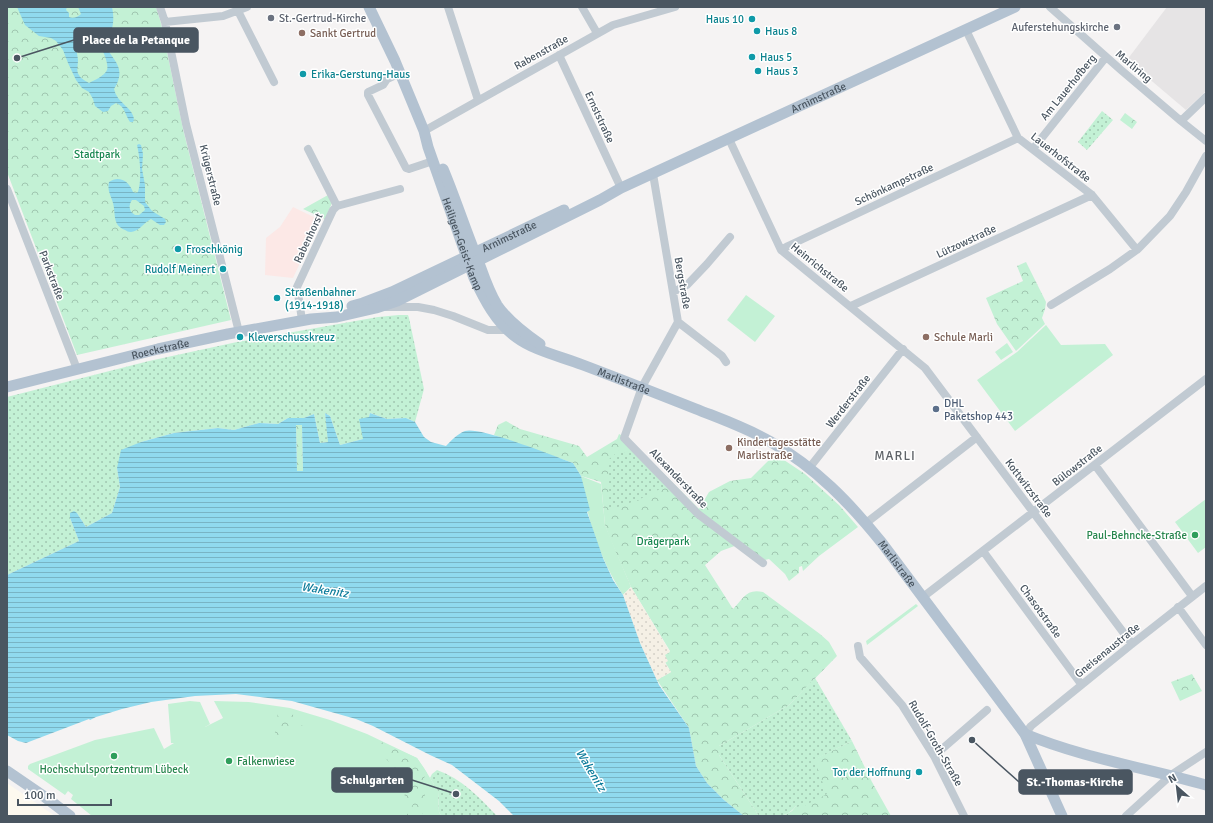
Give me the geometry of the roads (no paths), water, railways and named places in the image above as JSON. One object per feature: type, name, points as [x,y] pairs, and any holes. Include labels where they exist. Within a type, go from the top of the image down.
[{"type":"main road","name":"Heiligen-Geist-Kamp","points":[[369,7],[400,73],[424,131],[433,160],[472,259],[498,305],[527,340]]},
{"type":"main road","name":"Arnimstraße","points":[[409,290],[600,200],[621,188],[1015,7]]},
{"type":"main road","name":"Heiligen-Geist-Kamp","points":[[424,131],[433,146],[450,184],[481,293],[491,310],[507,330],[515,337],[527,340]]},
{"type":"main road","name":"Roeckstraße","points":[[8,384],[158,349],[239,332],[302,320],[337,317],[376,308],[409,290]]},
{"type":"main road","name":"Roeckstraße","points":[[316,318],[336,310],[363,304],[409,290]]},
{"type":"main road","name":"Marlistraße","points":[[527,340],[563,357],[738,426],[770,441],[810,467],[845,499],[866,523],[1025,734],[1062,816]]},
{"type":"main road","points":[[1025,734],[1051,745],[1206,785]]},
{"type":"main road","points":[[7,771],[70,816]]},
{"type":"street","name":"Krügerstraße","points":[[160,7],[165,22],[186,124],[239,332]]},
{"type":"street","points":[[165,22],[223,16],[247,7]]},
{"type":"street","points":[[448,7],[478,100]]},
{"type":"street","points":[[582,7],[597,33]]},
{"type":"street","name":"Rabenstraße","points":[[424,131],[613,25],[675,7]]},
{"type":"street","name":"Marliring","points":[[1050,7],[1106,57],[1206,141]]},
{"type":"street","points":[[238,11],[274,82]]},
{"type":"street","name":"Lauerhofstraße","points":[[966,30],[1018,138],[1092,195],[1136,250]]},
{"type":"street","name":"Ernststraße","points":[[559,55],[621,188]]},
{"type":"street","name":"Am Lauerhofberg","points":[[1033,149],[1106,57]]},
{"type":"street","points":[[400,73],[386,79],[383,85],[368,93],[406,168],[409,169],[433,160]]},
{"type":"street","points":[[1181,121],[1206,97]]},
{"type":"street","name":"Schönkampstraße","points":[[781,250],[1018,138]]},
{"type":"street","name":"Heinrichstraße","points":[[729,139],[781,250],[903,349]]},
{"type":"street","points":[[308,149],[337,206]]},
{"type":"street","points":[[1051,305],[1110,269],[1136,250],[1170,216],[1186,192],[1206,156]]},
{"type":"street","name":"Bergstraße","points":[[642,387],[678,322],[653,174]]},
{"type":"street","name":"Parkstraße","points":[[7,189],[77,369]]},
{"type":"street","name":"Rabenhorst","points":[[302,320],[297,288],[333,210],[337,206],[400,189]]},
{"type":"street","name":"Lützowstraße","points":[[851,306],[1092,195]]},
{"type":"street","points":[[673,292],[687,285],[730,237]]},
{"type":"street","points":[[409,290],[416,307],[441,312],[488,330],[507,330]]},
{"type":"street","name":"Roeckstraße","points":[[376,308],[416,307]]},
{"type":"street","points":[[678,322],[722,356],[726,362]]},
{"type":"street","name":"Kottwitzstraße","points":[[903,349],[925,368],[1132,644]]},
{"type":"street","name":"Werderstraße","points":[[810,467],[903,349]]},
{"type":"street","name":"Bülowstraße","points":[[922,597],[1206,379]]},
{"type":"street","name":"Alexanderstraße","points":[[642,387],[624,438],[698,514],[763,563]]},
{"type":"street","points":[[866,523],[977,437]]},
{"type":"street","points":[[1095,465],[1192,596]]},
{"type":"street","name":"Chasotstraße","points":[[983,551],[1081,684]]},
{"type":"street","name":"Gneisenaustraße","points":[[1025,734],[1037,721],[1081,684],[1206,586]]},
{"type":"street","points":[[1178,607],[1206,645]]},
{"type":"street","name":"Rudolf-Groth-Straße","points":[[858,646],[860,657],[902,705],[934,756],[964,816]]},
{"type":"street","points":[[934,756],[986,710]]},
{"type":"street","points":[[1126,816],[1171,775],[1206,752]]},
{"type":"water","points":[[17,7],[67,7],[66,10],[69,13],[69,17],[72,18],[81,14],[78,7],[112,7],[113,24],[105,46],[118,66],[119,76],[118,82],[114,89],[115,93],[133,115],[133,122],[130,122],[123,108],[119,104],[116,103],[111,106],[108,111],[103,112],[95,106],[89,92],[82,88],[76,80],[63,50],[56,41],[51,38],[39,36],[25,25]],"holes":[[[88,32],[102,48],[107,70],[99,78],[89,83],[81,78],[77,70],[78,60],[76,43],[77,39],[82,34]]]},
{"type":"water","points":[[137,145],[141,145],[143,154],[142,169],[145,185],[145,202],[152,211],[165,219],[166,222],[164,225],[160,225],[151,219],[137,230],[130,232],[121,228],[116,222],[109,190],[109,182],[116,179],[123,180],[129,185],[133,192],[138,192],[140,168]],"holes":[[[132,200],[136,200],[144,206],[145,210],[139,215],[135,215],[131,212],[130,208]]]},
{"type":"water","name":"Wakenitz","points":[[325,413],[330,416],[340,445],[363,439],[359,419],[369,417],[370,413],[387,419],[406,418],[415,422],[424,437],[431,442],[446,446],[462,432],[473,431],[518,442],[573,463],[581,476],[590,510],[587,512],[603,558],[613,580],[623,595],[640,643],[659,685],[689,728],[696,766],[707,783],[724,800],[744,816],[514,816],[499,801],[452,765],[373,726],[356,719],[292,701],[236,694],[195,696],[151,702],[122,709],[90,720],[89,719],[26,743],[18,741],[7,735],[7,575],[79,541],[70,518],[70,513],[74,511],[77,513],[86,527],[112,513],[120,487],[117,468],[121,450],[141,442],[174,433],[218,428],[234,430],[259,423],[278,424],[288,418],[304,418],[314,414],[320,443],[328,442]],"holes":[[[296,425],[302,425],[303,471],[297,471]]]},
{"type":"place","name":"St.-Gertrud-Kirche","points":[[271,18]]},
{"type":"place","name":"Haus 10","points":[[752,19]]},
{"type":"place","name":"Auferstehungskirche","points":[[1117,27]]},
{"type":"place","name":"Haus 8","points":[[757,31]]},
{"type":"place","name":"Sankt Gertrud","points":[[302,33]]},
{"type":"place","name":"Haus 5","points":[[752,57]]},
{"type":"place","name":"Place de la Petanque","points":[[17,58]]},
{"type":"place","name":"Haus 3","points":[[758,71]]},
{"type":"place","name":"Erika-Gerstung-Haus","points":[[303,74]]},
{"type":"place","name":"Froschkönig","points":[[178,249]]},
{"type":"place","name":"Rudolf Meinert","points":[[223,269]]},
{"type":"place","name":"Straßenbahner (1914-1918)","points":[[277,298]]},
{"type":"place","name":"Kleverschusskreuz","points":[[240,337]]},
{"type":"place","name":"Schule Marli","points":[[926,337]]},
{"type":"place","name":"DHL Paketshop 443","points":[[936,409]]},
{"type":"place","name":"Kindertagesstätte Marlistraße","points":[[729,448]]},
{"type":"place","name":"Paul-Behncke-Straße","points":[[1195,535]]},
{"type":"place","name":"St.-Thomas-Kirche","points":[[972,740]]},
{"type":"place","name":"Hochschulsportzentrum Lübeck","points":[[114,756]]},
{"type":"place","name":"Falkenwiese","points":[[229,761]]},
{"type":"place","name":"Tor der Hoffnung","points":[[919,772]]},
{"type":"place","name":"Schulgarten","points":[[456,794]]},
{"type":"district","name":"MARLI","points":[[895,455]]},
{"type":"park label","name":"Stadtpark","points":[[97,154]]},
{"type":"park label","name":"Drägerpark","points":[[663,541]]}]
